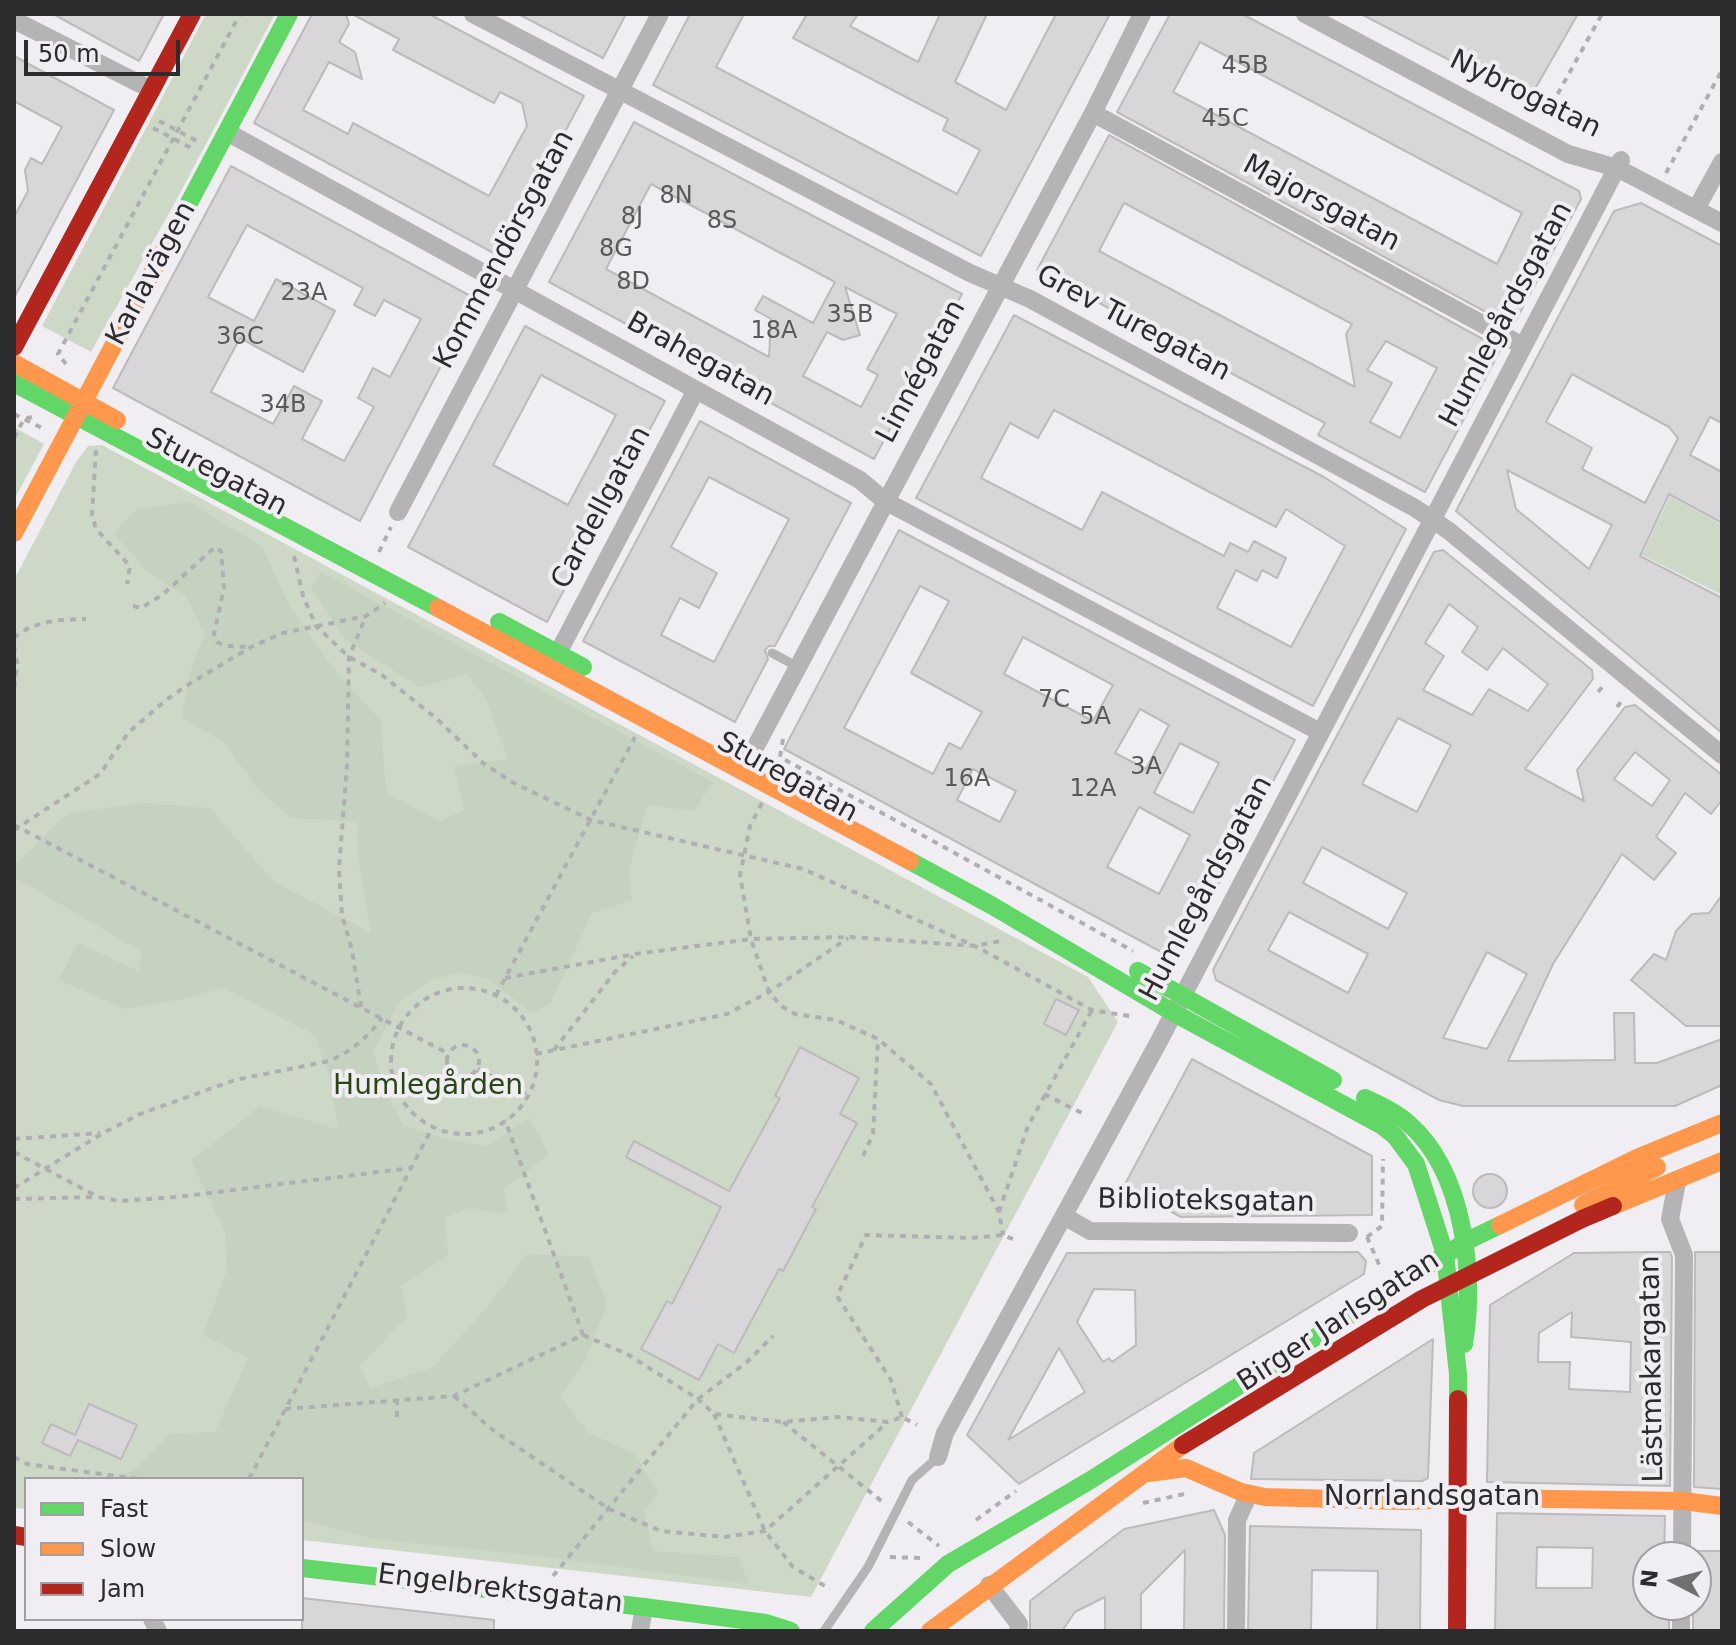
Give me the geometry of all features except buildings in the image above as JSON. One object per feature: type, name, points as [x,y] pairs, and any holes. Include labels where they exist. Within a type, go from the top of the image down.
[{"type":"street","points":[[14,347],[192,14]]},
{"type":"street","name":"Karlavägen","points":[[14,533],[289,14]]},
{"type":"street","name":"Grev Turegatan","points":[[473,14],[970,273],[1030,299],[1415,508],[1449,531],[1722,755]]},
{"type":"street","name":"Kommendörsgatan","points":[[398,512],[660,14]]},
{"type":"street","name":"Linnégatan","points":[[750,757],[1093,113],[1142,14]]},
{"type":"street","name":"Nybrogatan","points":[[1305,14],[1568,154],[1619,164],[1657,189],[1722,223]]},
{"type":"street","points":[[14,20],[152,90]]},
{"type":"street","name":"Majorsgatan","points":[[1093,113],[1523,346]]},
{"type":"street","name":"Brahegatan","points":[[227,132],[860,480],[885,501],[1243,682],[1320,732]]},
{"type":"street","name":"Humlegårdsgatan","points":[[938,1457],[945,1433],[1178,1005],[1619,164]]},
{"type":"street","points":[[1696,209],[1718,170]]},
{"type":"street","name":"Sturegatan","points":[[14,363],[80,409],[991,905],[1409,1124],[1426,1143],[1441,1169],[1467,1241],[1469,1270],[1465,1335],[1458,1374]]},
{"type":"street","name":"Sturegatan","points":[[14,383],[80,409],[558,653],[750,757],[1381,1125],[1409,1152],[1423,1178],[1445,1254],[1458,1374]]},
{"type":"street","name":"Cardellgatan","points":[[558,653],[696,390]]},
{"type":"street","name":"Birger Jarlsgatan","points":[[873,1631],[941,1569],[1089,1481],[1445,1254],[1639,1157],[1722,1123]]},
{"type":"street","name":"Birger Jarlsgatan","points":[[930,1631],[1191,1439],[1448,1286],[1469,1270],[1633,1178],[1722,1139]]},
{"type":"street","name":"Birger Jarlsgatan","points":[[1469,1270],[1722,1161]]},
{"type":"street","name":"Lästmakargatan","points":[[1677,1182],[1670,1219],[1684,1255],[1682,1541]]},
{"type":"street","name":"Biblioteksgatan","points":[[1064,1216],[1090,1231],[1203,1225],[1358,1235]]},
{"type":"street","points":[[1457,1631],[1458,1374]]},
{"type":"street","name":"Norrlandsgatan","points":[[1147,1473],[1186,1468],[1249,1494],[1265,1497],[1403,1501],[1488,1498],[1683,1501],[1722,1506]]},
{"type":"street","points":[[1236,1631],[1237,1520],[1249,1494]]},
{"type":"street","points":[[972,1550],[971,1562],[1019,1624],[1018,1631]]},
{"type":"street","name":"Engelbrektsgatan","points":[[304,1568],[644,1607],[766,1623],[791,1631]]},
{"type":"street","points":[[640,1631],[644,1607]]},
{"type":"lane","points":[[772,653],[798,667]]},
{"type":"lane","name":"Humlegårdsgatan","points":[[824,1631],[863,1575],[912,1480],[938,1457]]},
{"type":"path","name":"Karlavägen","points":[[69,368],[58,354],[240,14]]},
{"type":"path","points":[[1546,115],[1602,14]]},
{"type":"path","points":[[1657,189],[1722,70]]},
{"type":"path","points":[[1497,91],[1506,71]]},
{"type":"path","points":[[148,125],[196,150]]},
{"type":"path","points":[[14,414],[48,431]]},
{"type":"path","points":[[14,438],[24,419],[35,416]]},
{"type":"path","points":[[96,438],[92,515],[96,529],[130,566],[127,584]]},
{"type":"path","points":[[375,559],[398,512]]},
{"type":"path","points":[[133,606],[141,608],[162,595],[215,547],[221,551],[224,588],[214,634],[217,642],[225,646],[251,647]]},
{"type":"path","points":[[294,553],[303,596],[316,626],[349,657],[382,675],[437,719],[483,763],[512,782],[591,820],[803,869],[975,946],[1092,1010],[1137,1017]]},
{"type":"path","points":[[15,827],[100,774],[128,733],[166,700],[251,647],[283,633],[366,616],[394,596]]},
{"type":"path","points":[[361,1007],[339,889],[347,766],[349,657],[366,616]]},
{"type":"path","points":[[14,638],[34,627],[66,619],[86,619]]},
{"type":"path","points":[[14,646],[17,663],[14,690]]},
{"type":"path","points":[[496,995],[640,728]]},
{"type":"path","name":"Sturegatan","points":[[783,739],[780,757],[1139,954]]},
{"type":"path","points":[[765,796],[750,826],[740,875],[751,939],[769,992],[781,1006],[795,1014],[836,1020],[878,1039],[931,1084],[999,1212],[1003,1235]]},
{"type":"path","points":[[15,827],[449,1054]]},
{"type":"path","points":[[505,978],[635,954],[751,939],[850,937],[975,946],[1011,939]]},
{"type":"path","points":[[536,1054],[727,1014],[769,992],[850,937]]},
{"type":"path","points":[[553,1052],[615,972],[635,954]]},
{"type":"path","points":[[470,988],[496,995],[524,1019],[532,1036],[536,1054],[534,1080],[528,1095],[505,1120],[475,1133],[451,1132],[433,1126],[413,1112],[396,1088],[391,1055],[399,1027],[418,1004],[439,992],[470,988]]},
{"type":"path","points":[[999,1212],[1028,1126],[1092,1010]]},
{"type":"path","points":[[14,1188],[140,1114],[235,1080],[320,1063],[344,1055],[382,1018]]},
{"type":"path","points":[[863,1156],[873,1134],[878,1039]]},
{"type":"path","points":[[458,1046],[473,1048],[479,1058],[478,1069],[467,1077],[455,1075],[448,1065],[449,1054],[458,1046]]},
{"type":"path","points":[[478,1069],[528,1095]]},
{"type":"path","points":[[1044,1094],[1084,1114]]},
{"type":"path","points":[[505,1120],[583,1335],[627,1354],[698,1399],[714,1414],[765,1531],[793,1567],[830,1589]]},
{"type":"path","points":[[250,1477],[433,1126]]},
{"type":"path","points":[[14,1139],[103,1133]]},
{"type":"path","points":[[1381,1270],[1358,1235],[1382,1226],[1383,1149]]},
{"type":"path","points":[[14,1152],[98,1197]]},
{"type":"path","points":[[14,1199],[67,1196],[146,1201],[411,1168]]},
{"type":"path","points":[[917,1425],[902,1417],[891,1380],[837,1296],[866,1235],[971,1238],[1003,1235],[1015,1240]]},
{"type":"path","points":[[285,1409],[454,1396],[583,1335]]},
{"type":"path","points":[[553,1576],[698,1399],[747,1362],[773,1336]]},
{"type":"path","points":[[454,1396],[494,1431],[609,1509],[661,1531],[725,1537],[765,1531],[888,1422],[902,1417]]},
{"type":"path","points":[[397,1399],[397,1422]]},
{"type":"path","points":[[714,1414],[783,1422],[838,1417],[888,1422]]},
{"type":"path","points":[[783,1422],[879,1499]]},
{"type":"path","points":[[14,1457],[27,1464],[103,1477]]},
{"type":"path","points":[[901,1516],[941,1547]]},
{"type":"path","points":[[879,1557],[926,1558]]},
{"type":"green space","points":[[206,14],[275,14],[91,352],[42,326]]},
{"type":"green space","points":[[14,427],[44,444],[14,500]]},
{"type":"green space","name":"Humlegården","points":[[102,445],[1088,977],[1118,1022],[811,1597],[304,1540],[304,1477],[24,1477],[24,1509],[14,1508],[14,580],[76,462],[88,446]]},
{"type":"green space","points":[[1670,496],[1722,525],[1722,595],[1642,555]]},
{"type":"green space","points":[[190,502],[262,547],[290,607],[334,669],[381,721],[386,793],[440,821],[464,810],[454,766],[508,759],[487,701],[467,674],[419,687],[344,638],[311,587],[321,572],[713,782],[694,811],[647,805],[629,869],[632,900],[592,913],[550,1004],[532,1013],[489,979],[459,972],[429,981],[399,1002],[373,1052],[386,1092],[403,1125],[449,1140],[486,1146],[529,1118],[549,1155],[504,1189],[508,1214],[469,1208],[445,1217],[448,1255],[401,1286],[407,1316],[360,1367],[371,1388],[433,1367],[488,1306],[527,1254],[589,1257],[607,1304],[585,1362],[560,1396],[589,1433],[634,1453],[658,1493],[644,1512],[653,1551],[738,1557],[749,1584],[537,1556],[374,1539],[304,1521],[304,1477],[119,1477],[137,1468],[170,1434],[215,1432],[248,1358],[203,1335],[227,1270],[225,1231],[191,1161],[260,1106],[339,1130],[329,1077],[315,1035],[224,988],[179,1000],[125,1009],[59,980],[78,943],[138,971],[142,952],[14,877],[14,866],[68,813],[144,803],[210,808],[273,881],[371,933],[357,853],[358,822],[291,818],[257,788],[225,743],[181,717],[192,666],[205,633],[186,596],[145,570],[114,533],[138,509]]},
{"type":"traffic: fast","points":[[172,235],[289,14]]},
{"type":"traffic: fast","points":[[14,383],[438,608]]},
{"type":"traffic: fast","points":[[499,622],[583,667]]},
{"type":"traffic: fast","points":[[910,861],[1174,1013],[1381,1125],[1395,1136],[1416,1164],[1445,1254],[1458,1399]]},
{"type":"traffic: fast","points":[[1138,971],[1333,1080]]},
{"type":"traffic: fast","points":[[1365,1098],[1408,1123],[1427,1144],[1454,1196],[1466,1257],[1468,1287],[1464,1344]]},
{"type":"traffic: fast","points":[[873,1631],[948,1564],[1089,1481],[1467,1241],[1500,1225]]},
{"type":"traffic: fast","points":[[304,1568],[644,1607],[766,1623],[791,1631]]},
{"type":"traffic: slow","points":[[14,533],[172,235]]},
{"type":"traffic: slow","points":[[14,363],[117,420]]},
{"type":"traffic: slow","points":[[438,608],[910,861]]},
{"type":"traffic: slow","points":[[1500,1225],[1639,1157],[1722,1123]]},
{"type":"traffic: slow","points":[[1613,1206],[1722,1161]]},
{"type":"traffic: slow","points":[[1583,1205],[1657,1167]]},
{"type":"traffic: slow","points":[[930,1631],[1183,1445]]},
{"type":"traffic: slow","points":[[1149,1473],[1186,1468],[1241,1492],[1265,1497],[1403,1501],[1488,1498],[1683,1501],[1722,1506]]},
{"type":"traffic: jam","points":[[14,347],[192,14]]},
{"type":"traffic: jam","points":[[1183,1445],[1422,1299],[1613,1206]]},
{"type":"traffic: jam","points":[[1457,1631],[1458,1399]]},
{"type":"traffic: jam","points":[[14,1535],[24,1537]]}]
